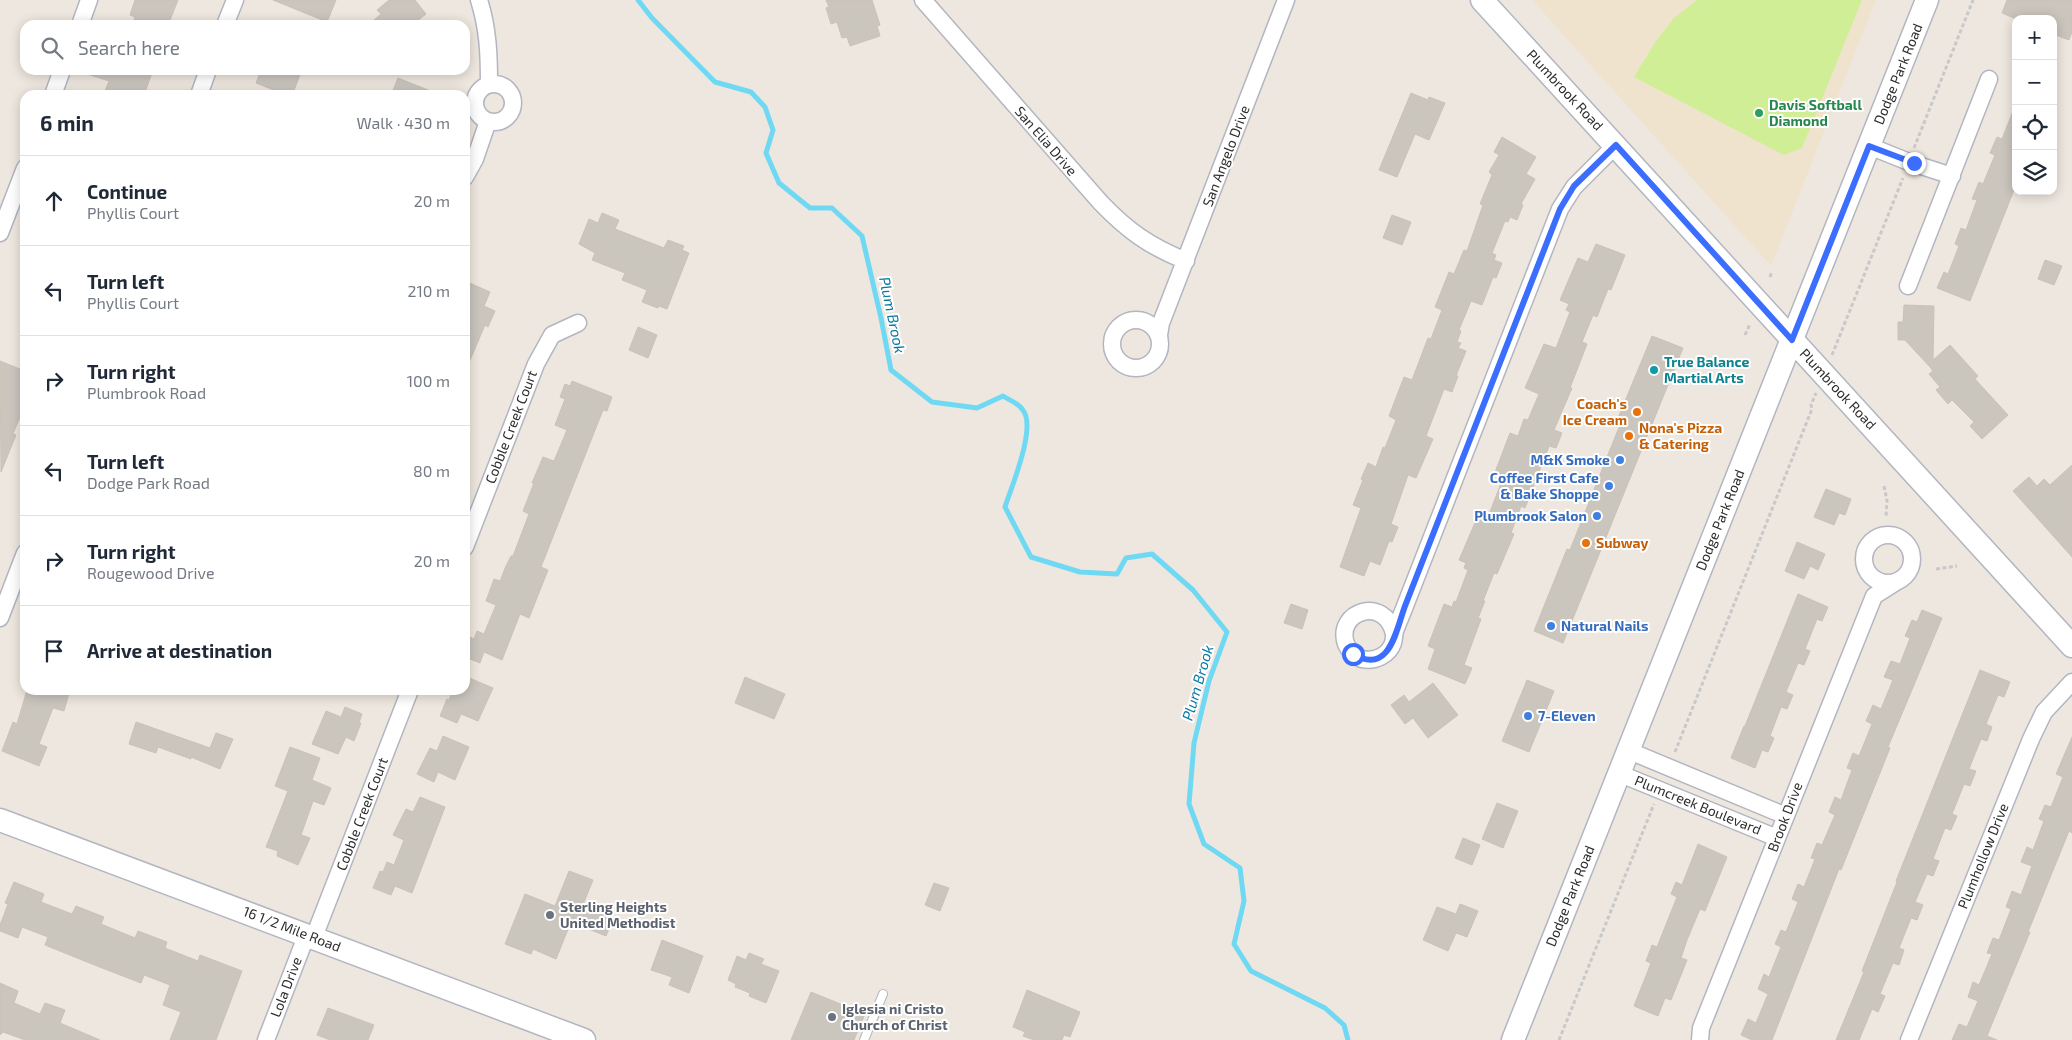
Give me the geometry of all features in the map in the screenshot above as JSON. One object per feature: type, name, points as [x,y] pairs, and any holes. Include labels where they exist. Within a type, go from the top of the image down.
[{"type":"street","points":[[82,20],[89,0]]},
{"type":"street","points":[[228,20],[235,0]]},
{"type":"street","points":[[480,0],[488,40],[490,84]]},
{"type":"street","name":"San Elia Drive","points":[[923,0],[1100,203],[1123,226],[1164,252],[1186,261]]},
{"type":"street","name":"San Angelo Drive","points":[[1166,312],[1124,323],[1118,328],[1114,335],[1112,351],[1122,364],[1136,369],[1151,364],[1160,351],[1161,342],[1159,334],[1166,312],[1286,0]]},
{"type":"street","name":"Plumbrook Road","points":[[1482,0],[2072,646]]},
{"type":"street","name":"Dodge Park Road","points":[[1513,1040],[1927,0]]},
{"type":"street","points":[[55,90],[60,75]]},
{"type":"street","points":[[201,90],[206,75]]},
{"type":"street","points":[[1908,286],[1989,79]]},
{"type":"street","points":[[490,84],[502,85],[511,94],[513,107],[506,118],[500,121],[488,121],[478,114],[474,102],[479,90],[490,84]]},
{"type":"street","points":[[470,168],[488,121]]},
{"type":"street","points":[[1405,606],[1394,612],[1381,614],[1365,611],[1351,618],[1344,632],[1348,648],[1360,658],[1376,659],[1390,650],[1394,634],[1405,606],[1560,209],[1574,186],[1616,145]]},
{"type":"street","points":[[1869,146],[1952,176]]},
{"type":"street","points":[[0,233],[20,181]]},
{"type":"street","points":[[1140,320],[1148,322],[1159,334]]},
{"type":"street","name":"Cobble Creek Court","points":[[470,534],[536,364],[552,335],[578,323]]},
{"type":"street","points":[[1883,535],[1898,537],[1905,542],[1912,557],[1909,572],[1896,582],[1874,596],[1863,558],[1869,543],[1883,535]]},
{"type":"street","points":[[0,618],[20,565]]},
{"type":"street","points":[[1867,573],[1880,582],[1896,582]]},
{"type":"street","name":"Brook Drive","points":[[1700,1040],[1701,1028],[1874,596]]},
{"type":"street","points":[[1381,614],[1388,619],[1394,634]]},
{"type":"street","name":"Plumhollow Drive","points":[[1909,1040],[2031,739],[2044,712],[2072,682]]},
{"type":"street","name":"Cobble Creek Court","points":[[310,936],[408,695]]},
{"type":"street","name":"Plumcreek Boulevard","points":[[1628,750],[1786,816]]},
{"type":"street","name":"Plumcreek Boulevard","points":[[1618,773],[1778,838]]},
{"type":"street","name":"16 1/2 Mile Road","points":[[0,820],[584,1040]]},
{"type":"street","name":"Lola Drive","points":[[266,1040],[310,936]]},
{"type":"lane","points":[[864,1040],[883,994]]},
{"type":"path","points":[[1913,151],[1974,0]]},
{"type":"path","points":[[1831,358],[1905,173]]},
{"type":"path","points":[[1770,276],[1772,271]]},
{"type":"path","points":[[1745,335],[1750,324]]},
{"type":"path","points":[[1671,760],[1812,408],[1811,405]]},
{"type":"path","points":[[1884,486],[1887,501],[1886,516]]},
{"type":"path","points":[[1936,568],[1957,566]]},
{"type":"path","points":[[1559,1040],[1656,798]]},
{"type":"shaded area","points":[[1532,0],[1876,0],[1771,266]]},
{"type":"green space","name":"Davis Softball Diamond","points":[[1697,0],[1862,0],[1802,148],[1784,155],[1634,77],[1656,41],[1674,18]]},
{"type":"building","points":[[135,0],[178,0],[170,20],[134,20],[135,17],[130,15]]},
{"type":"building","points":[[273,0],[336,0],[328,20],[322,20]]},
{"type":"building","points":[[389,0],[415,0],[426,14],[418,20],[374,20],[381,14],[377,10]]},
{"type":"building","points":[[826,0],[872,0],[880,25],[877,26],[880,36],[850,46],[847,37],[842,38],[837,22],[831,24],[826,8],[829,7]]},
{"type":"building","points":[[2007,0],[2072,0],[2072,32],[2069,40],[2057,36],[2057,15],[2012,15],[2012,17],[2002,13]]},
{"type":"building","points":[[90,75],[151,75],[146,90],[105,90],[109,81]]},
{"type":"building","points":[[259,75],[300,75],[294,90],[274,90],[256,83]]},
{"type":"building","points":[[398,78],[428,90],[393,90]]},
{"type":"building","points":[[1411,93],[1428,100],[1429,97],[1445,103],[1429,140],[1415,134],[1397,177],[1379,170]]},
{"type":"building","points":[[2012,114],[2012,195],[1970,301],[1937,288],[1944,272],[1948,274],[1959,246],[1955,244],[1961,228],[1966,230],[1977,200],[1972,199],[1979,182],[1983,184],[1995,155],[1990,153],[1997,137],[2002,139]]},
{"type":"building","points":[[1502,137],[1536,157],[1526,174],[1535,179],[1521,204],[1523,205],[1517,220],[1510,217],[1508,222],[1505,221],[1492,253],[1496,255],[1494,260],[1502,263],[1496,278],[1493,277],[1482,305],[1471,301],[1459,330],[1461,331],[1457,342],[1461,343],[1458,348],[1466,351],[1452,392],[1444,389],[1426,436],[1433,439],[1416,478],[1408,475],[1391,524],[1398,527],[1392,542],[1389,541],[1380,565],[1370,561],[1364,576],[1340,567],[1361,508],[1353,505],[1363,480],[1361,479],[1368,463],[1376,467],[1396,420],[1389,416],[1404,377],[1412,380],[1428,338],[1431,339],[1442,310],[1435,307],[1449,272],[1454,274],[1464,250],[1467,251],[1483,205],[1480,204],[1492,175],[1489,172],[1499,155],[1494,152]]},
{"type":"building","points":[[602,213],[619,220],[615,229],[664,248],[668,240],[684,246],[682,250],[689,253],[667,309],[642,302],[647,290],[622,280],[625,273],[592,260],[595,253],[579,244],[589,219],[598,223]]},
{"type":"building","points":[[1392,215],[1411,222],[1402,245],[1383,238]]},
{"type":"building","points":[[1596,244],[1625,255],[1611,290],[1608,289],[1597,317],[1593,315],[1582,342],[1587,344],[1570,388],[1572,388],[1554,430],[1562,433],[1556,448],[1549,446],[1525,508],[1521,506],[1511,533],[1514,534],[1497,574],[1494,573],[1483,601],[1485,601],[1478,618],[1481,619],[1464,665],[1472,668],[1465,684],[1428,669],[1435,649],[1428,646],[1444,604],[1452,607],[1454,601],[1456,602],[1468,570],[1464,568],[1466,563],[1459,560],[1477,518],[1484,521],[1486,516],[1488,517],[1503,478],[1494,475],[1510,433],[1518,436],[1524,419],[1528,420],[1539,394],[1525,388],[1544,344],[1556,348],[1570,312],[1566,310],[1569,304],[1560,300],[1578,258],[1588,262]]},
{"type":"building","points":[[2045,260],[2062,266],[2054,285],[2038,279]]},
{"type":"building","points":[[470,283],[490,292],[484,306],[495,311],[488,327],[485,325],[470,360]]},
{"type":"building","points":[[1904,305],[1934,306],[1933,360],[1950,345],[1978,376],[1975,379],[2008,415],[1982,439],[1970,426],[1974,422],[1952,400],[1948,404],[1936,390],[1940,387],[1929,374],[1933,371],[1930,367],[1905,340],[1898,340],[1898,322],[1903,322]]},
{"type":"building","points":[[638,327],[657,335],[648,358],[629,350]]},
{"type":"building","points":[[1652,336],[1683,348],[1563,643],[1534,631],[1567,549],[1570,550],[1622,420],[1618,418]]},
{"type":"building","points":[[0,361],[20,369],[20,417],[13,434],[16,435],[1,472]]},
{"type":"building","points":[[572,381],[612,397],[607,411],[603,410],[541,567],[548,570],[529,618],[520,614],[502,660],[484,652],[480,663],[470,659],[470,637],[474,639],[477,631],[484,634],[496,605],[486,601],[494,579],[500,581],[511,556],[513,556],[529,514],[523,511],[534,483],[532,483],[543,457],[554,461],[567,430],[555,425],[565,399],[560,397],[565,384],[570,386]]},
{"type":"building","points":[[2072,465],[2072,557],[2013,491],[2029,477],[2037,486],[2044,479],[2050,485]]},
{"type":"building","points":[[1826,489],[1851,499],[1845,515],[1839,513],[1834,525],[1814,517]]},
{"type":"building","points":[[1797,542],[1825,554],[1818,570],[1810,566],[1804,579],[1785,571]]},
{"type":"building","points":[[1798,594],[1828,607],[1822,621],[1817,619],[1805,649],[1810,651],[1804,665],[1798,663],[1786,692],[1793,695],[1787,709],[1781,707],[1770,736],[1774,738],[1768,752],[1762,750],[1755,768],[1731,758]]},
{"type":"building","points":[[1291,604],[1308,610],[1302,629],[1284,623]]},
{"type":"building","points":[[1922,610],[1942,618],[1888,747],[1890,748],[1841,870],[1839,869],[1772,1040],[1752,1040],[1741,1035],[1748,1019],[1756,1023],[1768,994],[1758,989],[1764,974],[1769,977],[1781,947],[1775,944],[1781,930],[1786,932],[1798,902],[1792,899],[1798,884],[1804,887],[1815,859],[1811,858],[1817,843],[1822,845],[1835,815],[1829,812],[1835,797],[1841,800],[1852,770],[1847,768],[1853,753],[1859,756],[1872,724],[1866,721],[1873,705],[1881,709],[1893,680],[1884,677],[1891,661],[1900,664],[1910,638],[1905,636],[1912,620],[1917,622]]},
{"type":"building","points":[[1980,670],[2010,682],[2004,697],[1998,695],[1986,724],[1992,727],[1987,741],[1981,739],[1969,769],[1976,771],[1970,786],[1964,784],[1952,814],[1957,816],[1951,830],[1945,828],[1933,859],[1939,861],[1933,876],[1927,874],[1915,902],[1923,905],[1917,920],[1911,918],[1899,948],[1904,950],[1899,965],[1893,963],[1880,994],[1885,996],[1878,1012],[1872,1009],[1859,1040],[1836,1040],[1864,972],[1862,971],[1896,881]]},
{"type":"building","points":[[745,677],[785,694],[774,719],[735,703]]},
{"type":"building","points":[[470,678],[493,688],[478,721],[461,714],[457,723],[440,716],[447,699],[449,700],[451,695],[470,695]]},
{"type":"building","name":"7-Eleven","points":[[1527,680],[1554,691],[1529,752],[1502,741]]},
{"type":"building","points":[[1433,683],[1458,715],[1428,738],[1413,718],[1405,724],[1391,705],[1404,695],[1409,702]]},
{"type":"building","points":[[26,695],[69,695],[64,711],[53,708],[39,744],[47,747],[39,766],[2,751],[13,722],[17,724]]},
{"type":"building","points":[[345,707],[362,714],[359,723],[361,723],[354,741],[346,737],[338,754],[312,744],[326,711],[341,717]]},
{"type":"building","points":[[136,722],[210,748],[216,733],[233,739],[220,769],[191,757],[191,759],[158,747],[156,753],[129,744]]},
{"type":"building","points":[[443,736],[469,747],[455,780],[438,772],[434,782],[417,774],[430,748],[437,751]]},
{"type":"building","points":[[2072,737],[2072,833],[2069,831],[1987,1036],[1997,1040],[1952,1040],[1959,1024],[1967,1027],[1978,1001],[1968,997],[1973,982],[1979,985],[1992,954],[1987,953],[1993,938],[1999,940],[2011,909],[2006,907],[2012,891],[2021,895],[2032,866],[2021,862],[2027,847],[2033,850],[2044,821],[2039,819],[2045,805],[2051,807],[2063,777],[2056,774]]},
{"type":"building","points":[[290,747],[320,758],[312,780],[331,788],[324,805],[313,801],[301,835],[310,838],[298,865],[277,856],[278,851],[266,847],[288,791],[275,786]]},
{"type":"building","points":[[420,797],[445,807],[412,893],[395,886],[391,895],[373,888],[380,871],[383,872],[387,862],[394,865],[404,840],[393,835],[406,809],[413,812]]},
{"type":"building","points":[[1497,803],[1518,811],[1503,848],[1482,839]]},
{"type":"building","points":[[1463,838],[1480,845],[1472,865],[1455,858]]},
{"type":"building","points":[[1698,844],[1727,857],[1705,911],[1700,909],[1687,940],[1681,958],[1687,960],[1671,1000],[1665,998],[1658,1016],[1634,1006],[1651,963],[1646,961],[1652,945],[1657,947],[1677,897],[1671,894],[1676,882],[1682,885]]},
{"type":"building","name":"Sterling Heights United Methodist","points":[[569,871],[593,880],[582,907],[613,919],[606,936],[571,922],[556,959],[533,949],[531,954],[505,944],[525,894],[555,906]]},
{"type":"building","points":[[14,882],[44,894],[41,902],[72,914],[76,906],[104,917],[101,924],[135,938],[138,931],[167,942],[165,948],[198,961],[200,955],[242,971],[216,1040],[170,1040],[181,1012],[163,1005],[170,985],[144,975],[141,983],[97,966],[45,945],[48,937],[22,927],[18,938],[0,931],[0,925],[8,904],[5,903]]},
{"type":"building","points":[[934,883],[949,888],[940,911],[925,905]]},
{"type":"building","points":[[1460,904],[1478,911],[1467,937],[1456,933],[1448,951],[1423,940],[1437,907],[1456,914]]},
{"type":"building","points":[[662,940],[703,956],[689,993],[669,985],[672,977],[651,970]]},
{"type":"building","points":[[749,953],[764,959],[761,964],[779,971],[766,1003],[749,996],[750,993],[735,987],[736,984],[728,980],[737,956],[746,960]]},
{"type":"building","points":[[0,983],[18,991],[14,1003],[40,1014],[45,1003],[65,1010],[60,1023],[100,1040],[25,1040],[3,1032],[0,1035]]},
{"type":"building","points":[[1027,990],[1080,1012],[1070,1037],[1064,1035],[1062,1040],[1034,1040],[1023,1036],[1025,1032],[1013,1027]]},
{"type":"building","name":"Iglesia ni Cristo Church of Christ","points":[[811,992],[865,1014],[854,1040],[791,1040]]},
{"type":"building","points":[[328,1008],[374,1025],[368,1040],[330,1040],[317,1035]]},
{"type":"waterway","name":"Plum Brook","points":[[638,0],[652,18],[715,82],[751,92],[765,107],[773,130],[766,153],[779,183],[810,208],[832,208],[862,236],[891,370],[932,402],[977,408],[1003,396],[1016,403],[1022,409],[1026,417],[1025,442],[1022,457],[1005,507],[1031,557],[1080,572],[1117,574],[1126,558],[1152,554],[1193,590],[1227,632],[1209,681],[1194,743],[1189,804],[1204,844],[1240,868],[1244,901],[1234,944],[1251,971],[1325,1008],[1344,1025],[1348,1040]]},
{"type":"place","name":"Davis Softball Diamond","points":[[1759,113]]},
{"type":"place","name":"True Balance Martial Arts","points":[[1654,370]]},
{"type":"place","name":"Coach's Ice Cream","points":[[1637,412]]},
{"type":"place","name":"Nona's Pizza & Catering","points":[[1629,436]]},
{"type":"place","name":"M&K Smoke","points":[[1620,460]]},
{"type":"place","name":"Coffee First Cafe & Bake Shoppe","points":[[1609,486]]},
{"type":"place","name":"Plumbrook Salon","points":[[1597,516]]},
{"type":"place","name":"Subway","points":[[1586,543]]},
{"type":"place","name":"Natural Nails","points":[[1551,626]]},
{"type":"place","name":"7-Eleven","points":[[1528,716]]},
{"type":"place","name":"Sterling Heights United Methodist","points":[[550,915]]},
{"type":"place","name":"Iglesia ni Cristo Church of Christ","points":[[832,1017]]},
{"type":"route","points":[[1353,654],[1368,660],[1376,659],[1390,650],[1394,634],[1560,209],[1574,186],[1616,145],[1792,340],[1869,146],[1914,163]]}]
